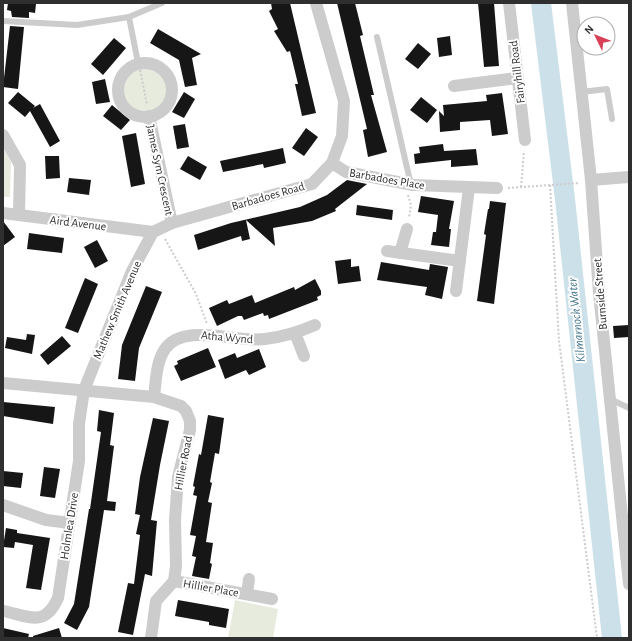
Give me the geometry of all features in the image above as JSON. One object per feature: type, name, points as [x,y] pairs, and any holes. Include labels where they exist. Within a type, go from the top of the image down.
[{"type":"street","name":"Barbadoes Road","points":[[156,231],[172,223],[312,184],[332,163],[342,136],[344,101],[316,3]]},
{"type":"street","name":"Fairyhill Road","points":[[509,3],[525,140]]},
{"type":"street","name":"Burnside Street","points":[[572,3],[581,92],[587,182],[629,584]]},
{"type":"street","name":"James Sym Crescent","points":[[138,63],[153,63],[163,68],[169,76],[172,85],[172,97],[167,106],[158,114],[149,116],[132,113],[124,106],[119,98],[118,88],[121,78],[127,69],[138,63]]},
{"type":"street","points":[[454,86],[517,78]]},
{"type":"street","name":"James Sym Crescent","points":[[149,116],[172,223]]},
{"type":"street","points":[[3,135],[20,165],[19,215]]},
{"type":"street","name":"Barbadoes Place","points":[[332,163],[346,172],[412,185],[498,188]]},
{"type":"street","points":[[587,182],[629,177]]},
{"type":"street","points":[[456,291],[469,188]]},
{"type":"street","name":"Aird Avenue","points":[[3,213],[156,231]]},
{"type":"street","points":[[400,253],[407,229]]},
{"type":"street","name":"Mathew Smith Avenue","points":[[84,390],[132,271],[156,231]]},
{"type":"street","points":[[387,251],[460,261]]},
{"type":"street","name":"Atha Wynd","points":[[154,397],[160,358],[166,348],[178,339],[195,334],[233,339],[264,340],[295,333],[315,325]]},
{"type":"street","points":[[295,333],[304,356]]},
{"type":"street","name":"Hillier Road","points":[[3,382],[154,397],[181,406],[190,421],[187,446],[178,478],[175,520],[176,566],[174,581]]},
{"type":"street","name":"Holmlea Drive","points":[[4,611],[34,618],[45,617],[53,610],[58,598],[79,461],[79,424],[84,390]]},
{"type":"street","points":[[3,505],[46,520],[70,523]]},
{"type":"street","name":"Hillier Place","points":[[247,594],[250,579]]},
{"type":"street","points":[[151,638],[156,601],[174,581]]},
{"type":"street","name":"Hillier Place","points":[[174,581],[272,599]]},
{"type":"lane","points":[[3,21],[76,25],[129,17],[162,3]]},
{"type":"lane","points":[[129,17],[138,63]]},
{"type":"lane","points":[[378,37],[412,185]]},
{"type":"lane","points":[[581,92],[606,89],[612,119]]},
{"type":"lane","points":[[610,400],[629,408]]},
{"type":"path","points":[[138,63],[149,116]]},
{"type":"path","points":[[521,187],[525,140]]},
{"type":"path","points":[[498,188],[587,182]]},
{"type":"path","points":[[407,229],[411,205],[407,194],[412,185]]},
{"type":"path","points":[[550,185],[559,341],[597,638]]},
{"type":"path","points":[[156,231],[196,294],[210,331],[206,336]]},
{"type":"shaded area","points":[[141,67],[149,67],[161,73],[167,85],[167,93],[161,105],[149,111],[141,111],[129,105],[123,93],[123,85],[129,73]]},
{"type":"shaded area","points":[[3,147],[11,162],[10,197],[3,197]]},
{"type":"shaded area","points":[[235,600],[278,609],[273,638],[228,638]]},
{"type":"building","points":[[8,3],[36,4],[35,13],[29,12],[29,18],[12,17],[11,11],[7,10]]},
{"type":"building","points":[[271,3],[290,3],[316,113],[302,116],[295,84],[298,84],[290,51],[287,52],[274,31],[278,29],[269,11],[272,9]]},
{"type":"building","points":[[337,3],[355,3],[363,35],[360,36],[374,95],[371,95],[387,152],[368,157],[363,130],[367,129]]},
{"type":"building","points":[[478,3],[494,3],[499,66],[484,67]]},
{"type":"building","points":[[10,26],[24,27],[18,89],[3,87]]},
{"type":"building","points":[[158,29],[201,54],[192,58],[197,85],[185,87],[179,60],[150,43]]},
{"type":"building","points":[[450,36],[452,55],[439,57],[437,38]]},
{"type":"building","points":[[114,38],[126,48],[103,75],[91,64]]},
{"type":"building","points":[[418,43],[431,54],[418,69],[405,59]]},
{"type":"building","points":[[105,79],[110,102],[96,104],[92,82]]},
{"type":"building","points":[[18,92],[35,106],[33,108],[40,104],[60,141],[50,147],[30,111],[25,117],[8,103]]},
{"type":"building","points":[[184,92],[195,99],[184,118],[172,112]]},
{"type":"building","points":[[502,93],[508,134],[492,136],[490,120],[460,122],[460,130],[440,132],[439,111],[444,116],[443,105],[487,101],[486,95]]},
{"type":"building","points":[[421,97],[437,110],[427,123],[410,110]]},
{"type":"building","points":[[112,105],[130,120],[121,130],[103,116]]},
{"type":"building","points":[[185,124],[189,147],[177,149],[173,126]]},
{"type":"building","points":[[306,128],[318,137],[304,156],[292,148]]},
{"type":"building","points":[[136,133],[145,184],[131,187],[122,136]]},
{"type":"building","points":[[443,144],[444,151],[476,149],[478,165],[451,167],[451,160],[415,164],[414,154],[420,153],[419,147]]},
{"type":"building","points":[[283,148],[286,163],[264,168],[263,164],[223,172],[220,161]]},
{"type":"building","points":[[45,156],[59,156],[60,178],[46,179]]},
{"type":"building","points":[[188,156],[207,167],[200,180],[180,169]]},
{"type":"building","points":[[69,178],[91,180],[89,195],[67,192]]},
{"type":"building","points":[[347,180],[367,184],[335,209],[336,211],[312,221],[273,228],[275,246],[246,220],[250,239],[242,241],[241,236],[198,250],[194,235],[231,223],[300,207],[327,195]]},
{"type":"building","points":[[421,196],[454,201],[449,229],[451,229],[449,247],[431,245],[433,232],[436,232],[438,215],[418,212]]},
{"type":"building","points":[[490,201],[506,203],[494,304],[477,301],[486,235],[484,234]]},
{"type":"building","points":[[357,205],[393,210],[392,220],[356,215]]},
{"type":"building","points":[[3,221],[15,237],[3,246]]},
{"type":"building","points":[[29,233],[64,238],[62,253],[27,249]]},
{"type":"building","points":[[97,240],[108,261],[95,268],[84,247]]},
{"type":"building","points":[[351,259],[351,267],[359,266],[361,281],[338,284],[335,261]]},
{"type":"building","points":[[381,262],[429,270],[430,264],[448,267],[442,299],[425,295],[427,287],[377,280]]},
{"type":"building","points":[[85,278],[98,284],[78,333],[65,328]]},
{"type":"building","points":[[315,279],[321,291],[321,295],[317,297],[318,300],[269,319],[268,315],[264,316],[263,313],[244,320],[242,316],[238,316],[217,326],[209,308],[227,300],[229,304],[252,295],[255,303],[294,287],[295,290]]},
{"type":"building","points":[[146,286],[162,292],[139,348],[135,381],[118,379],[122,345]]},
{"type":"building","points":[[629,325],[629,337],[614,338],[613,326]]},
{"type":"building","points":[[27,334],[35,335],[32,354],[5,348],[7,337],[26,340]]},
{"type":"building","points":[[62,336],[71,346],[48,365],[40,355]]},
{"type":"building","points":[[208,348],[216,367],[181,381],[174,366],[178,364],[177,361]]},
{"type":"building","points":[[259,349],[266,367],[249,375],[246,370],[225,379],[218,360],[235,353],[237,358]]},
{"type":"building","points":[[3,402],[55,407],[53,424],[3,416]]},
{"type":"building","points":[[99,410],[114,413],[110,445],[114,446],[107,501],[116,502],[115,511],[104,510],[89,607],[77,630],[64,623],[74,604],[90,509],[101,432],[97,431]]},
{"type":"building","points":[[208,415],[224,418],[219,454],[215,453],[210,482],[212,483],[208,502],[212,503],[206,542],[213,543],[210,563],[212,564],[209,579],[192,576],[196,557],[192,556],[196,536],[190,535],[197,496],[193,495],[195,487],[193,486],[199,454],[201,455]]},
{"type":"building","points":[[153,418],[169,421],[151,520],[157,521],[152,576],[145,574],[133,635],[118,632],[128,583],[134,584],[140,535],[136,534],[140,515],[135,514],[140,477]]},
{"type":"building","points":[[44,467],[60,469],[55,498],[40,496]]},
{"type":"building","points":[[3,471],[23,473],[21,488],[3,486]]},
{"type":"building","points":[[6,528],[17,530],[17,533],[50,538],[41,590],[26,588],[33,545],[15,542],[14,548],[3,547]]},
{"type":"building","points":[[178,600],[229,609],[226,628],[209,625],[209,622],[175,616]]},
{"type":"building","points":[[3,628],[29,634],[28,638],[3,638]]},
{"type":"building","points":[[59,628],[62,638],[33,638],[33,636]]},
{"type":"waterway","name":"Kilmarnock Water","points":[[541,3],[565,199],[612,638]]}]
